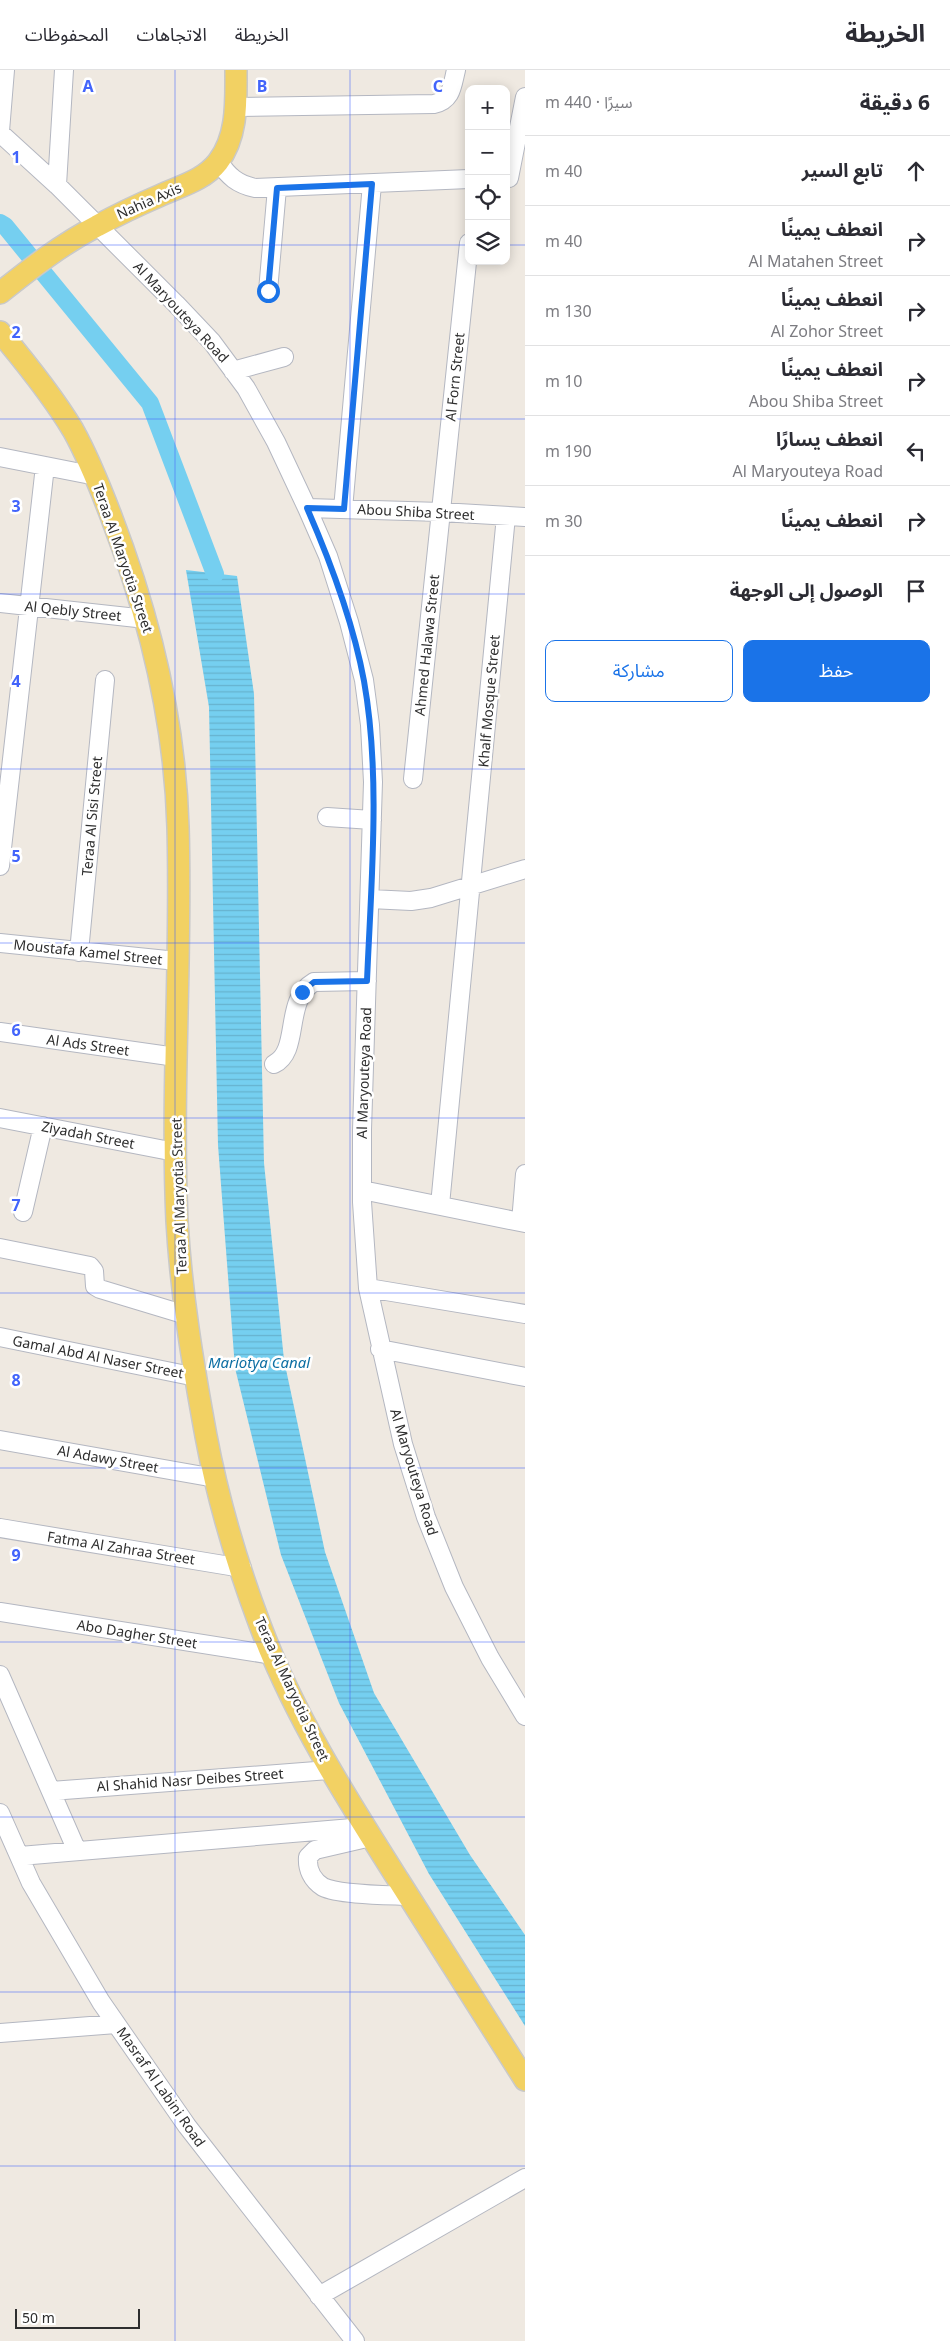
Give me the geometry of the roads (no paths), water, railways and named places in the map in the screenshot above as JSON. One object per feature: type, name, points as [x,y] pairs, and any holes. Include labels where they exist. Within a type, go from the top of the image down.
[{"type":"main road","name":"Nahia Axis","points":[[0,293],[40,261],[98,225],[194,181],[208,172],[218,161],[229,142],[236,108],[236,70]]},
{"type":"main road","name":"Teraa Al Maryotia Street","points":[[0,332],[29,366],[73,430],[96,476],[121,541],[146,619],[162,686],[173,764],[178,823],[175,1152],[177,1225],[186,1315],[215,1478],[242,1568],[260,1626],[329,1770],[525,2080]]},
{"type":"street","points":[[0,132],[5,70]]},
{"type":"street","points":[[58,185],[64,70]]},
{"type":"street","points":[[236,108],[434,104],[448,98],[452,91],[456,70]]},
{"type":"street","points":[[513,178],[525,97]]},
{"type":"street","name":"Al Maryouteya Road","points":[[0,132],[58,185],[212,342],[246,388],[276,442],[328,556],[349,622],[364,680],[370,725],[373,782],[362,1130],[362,1190],[368,1288],[380,1349],[403,1444],[426,1518],[454,1587],[490,1658],[525,1716]]},
{"type":"street","points":[[218,161],[228,176],[237,182],[255,188],[465,179]]},
{"type":"street","points":[[344,509],[372,184]]},
{"type":"street","points":[[268,291],[277,188]]},
{"type":"street","name":"Al Forn Street","points":[[441,512],[467,265]]},
{"type":"street","points":[[233,371],[284,357]]},
{"type":"street","points":[[0,457],[96,476]]},
{"type":"street","points":[[0,866],[45,466]]},
{"type":"street","name":"Abou Shiba Street","points":[[307,508],[441,512],[525,517]]},
{"type":"street","name":"Ahmed Halawa Street","points":[[413,779],[441,512]]},
{"type":"street","name":"Khalf Mosque Street","points":[[440,1205],[506,516]]},
{"type":"street","name":"Al Qebly Street","points":[[0,603],[146,619]]},
{"type":"street","name":"Teraa Al Sisi Street","points":[[79,952],[105,680]]},
{"type":"street","points":[[327,817],[372,820]]},
{"type":"street","points":[[370,899],[411,901],[472,886],[525,870]]},
{"type":"street","name":"Moustafa Kamel Street","points":[[0,943],[177,961]]},
{"type":"street","points":[[274,1064],[285,1054],[297,999],[308,985],[314,982],[367,981]]},
{"type":"street","name":"Al Ads Street","points":[[0,1032],[176,1058]]},
{"type":"street","name":"Ziyadah Street","points":[[0,1118],[175,1152]]},
{"type":"street","points":[[23,1212],[43,1126]]},
{"type":"street","points":[[362,1190],[523,1222],[525,1174]]},
{"type":"street","points":[[0,1248],[90,1266],[94,1271],[96,1286],[100,1289],[186,1315]]},
{"type":"street","points":[[368,1288],[525,1314]]},
{"type":"street","name":"Gamal Abd Al Naser Street","points":[[0,1338],[196,1377]]},
{"type":"street","points":[[380,1349],[525,1377]]},
{"type":"street","name":"Al Adawy Street","points":[[0,1440],[215,1478]]},
{"type":"street","name":"Fatma Al Zahraa Street","points":[[0,1528],[242,1568]]},
{"type":"street","name":"Abo Dagher Street","points":[[0,1612],[273,1655]]},
{"type":"street","points":[[0,1675],[78,1851]]},
{"type":"street","name":"Al Shahid Nasr Deibes Street","points":[[51,1791],[329,1770]]},
{"type":"street","name":"Masraf Al Labini Road","points":[[0,1813],[31,1883],[116,2024],[187,2126],[355,2341]]},
{"type":"street","points":[[20,1856],[368,1832]]},
{"type":"street","points":[[368,1832],[315,1850],[308,1857],[307,1867],[313,1877],[323,1886],[337,1890],[409,1896]]},
{"type":"street","points":[[0,2032],[116,2024]]},
{"type":"street","points":[[319,2296],[525,2178]]},
{"type":"water","name":"Mariotya Canal","points":[[186,570],[237,576],[254,694],[264,1163],[284,1360],[325,1552],[374,1693],[470,1855],[525,1935],[525,2026],[429,1874],[339,1703],[281,1555],[235,1368],[218,1145],[209,707]]},
{"type":"waterway","points":[[0,223],[5,226],[150,403],[215,574]]}]
